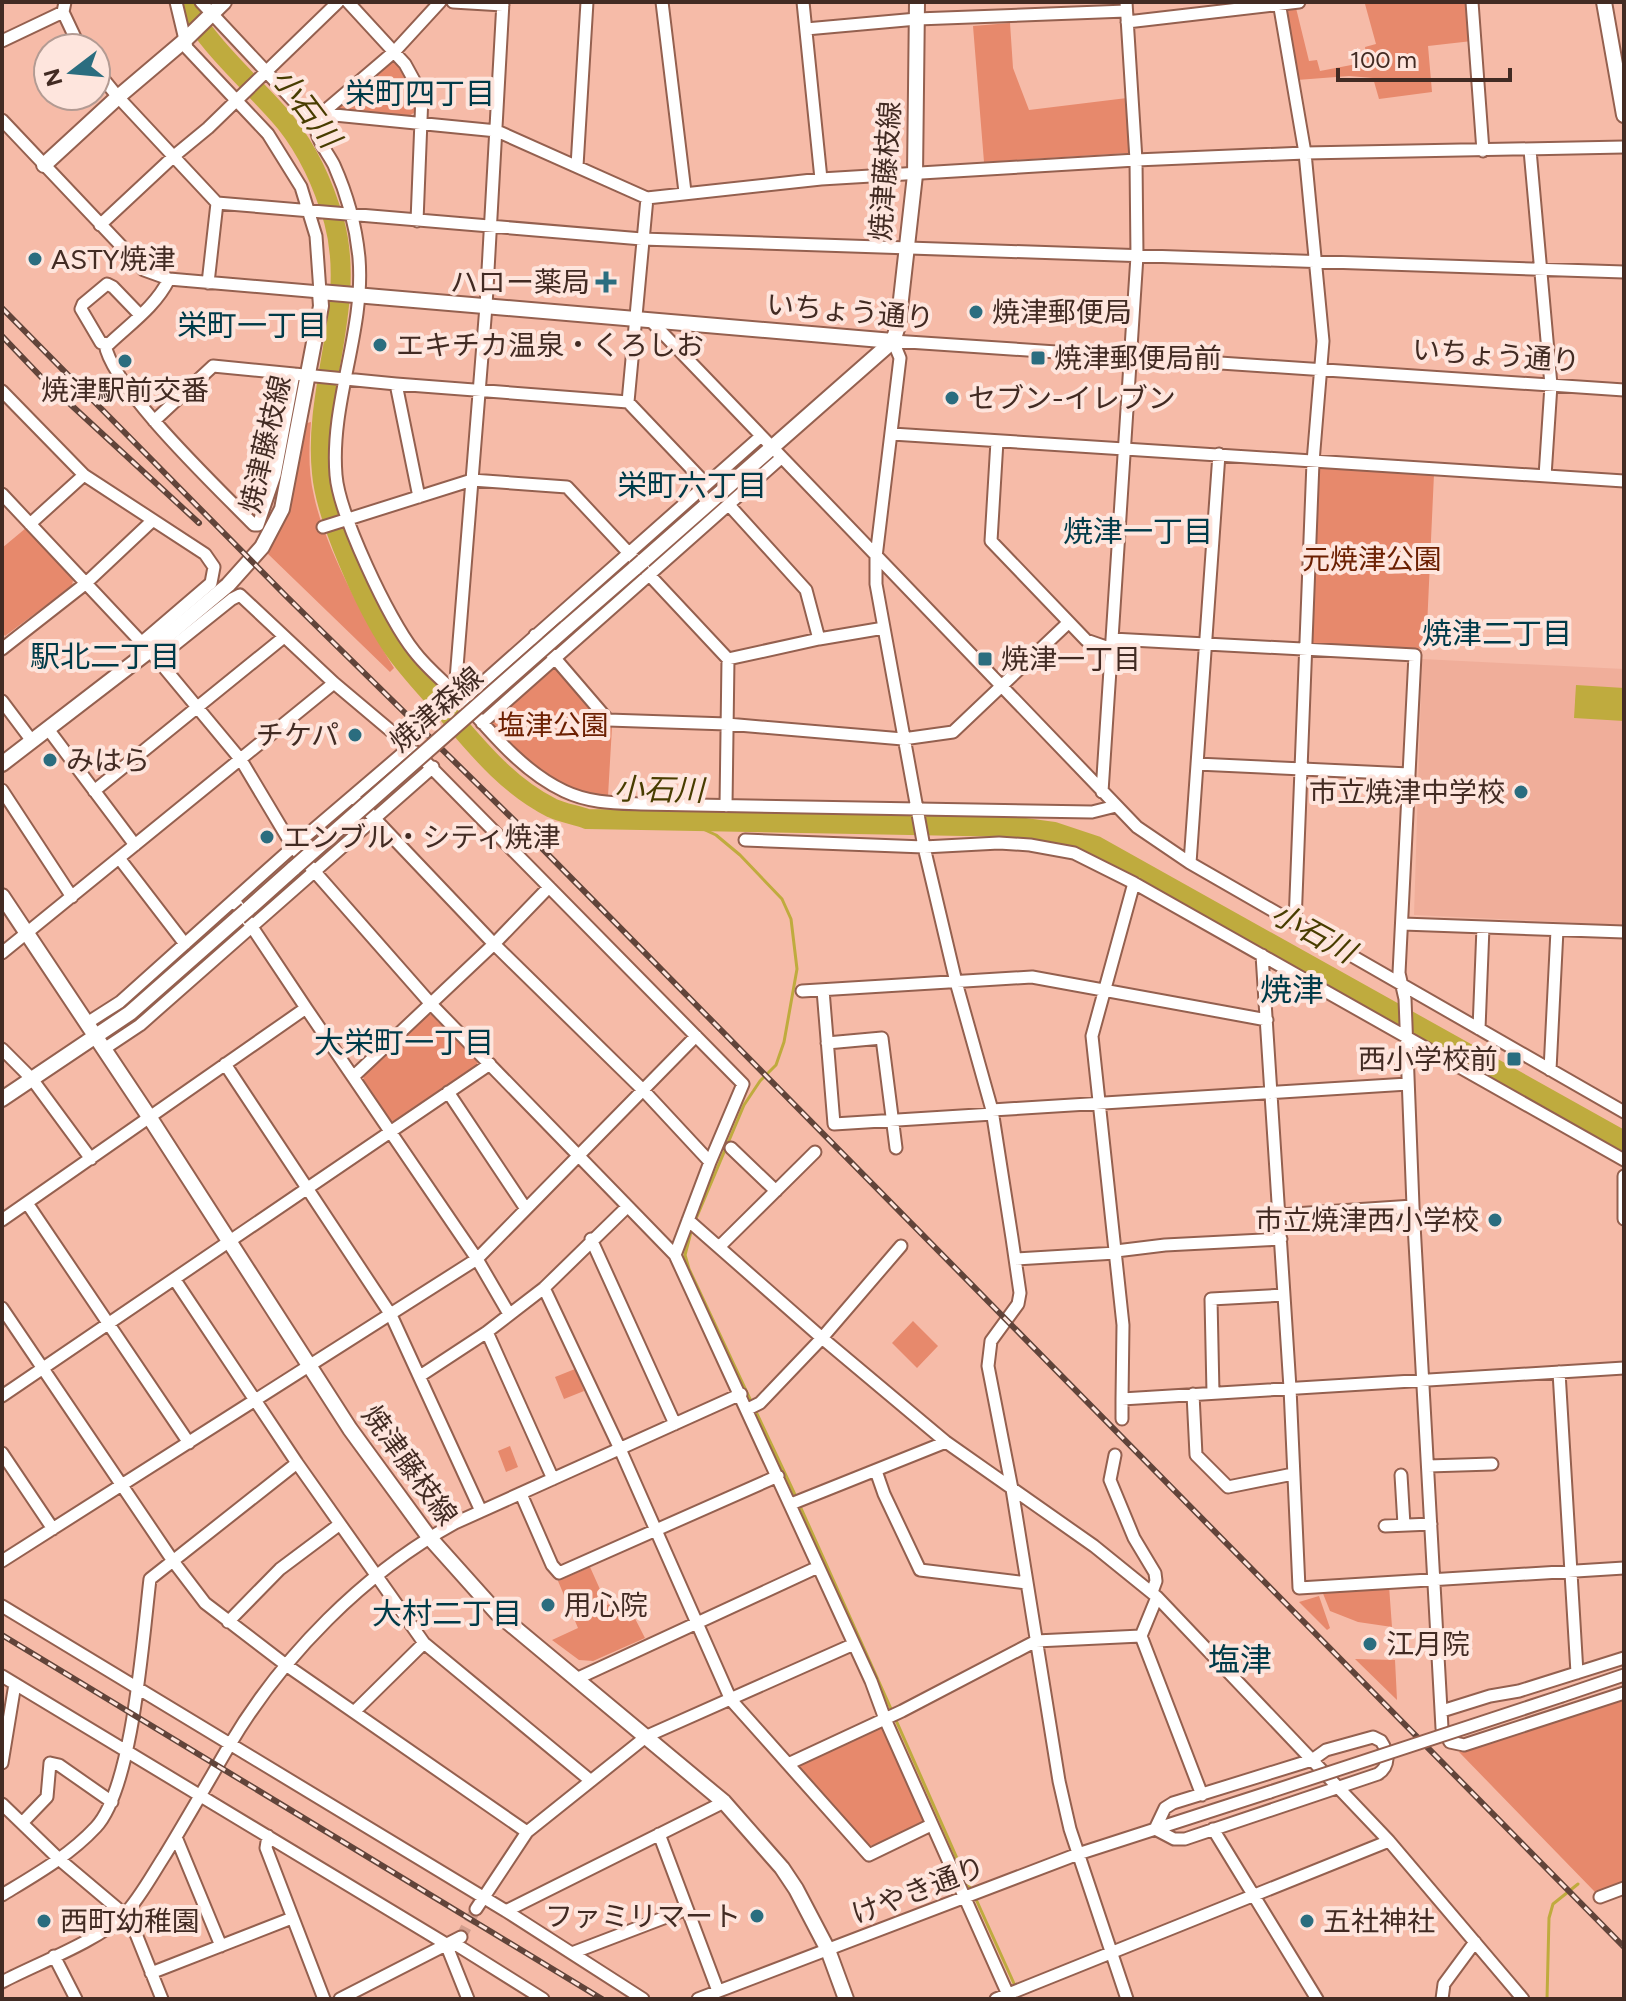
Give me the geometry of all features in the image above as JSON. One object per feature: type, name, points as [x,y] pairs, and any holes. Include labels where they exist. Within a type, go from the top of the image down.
[{"type":"main road","points":[[44,165],[224,2]]},
{"type":"main road","name":"焼津藤枝線","points":[[893,341],[898,326],[915,175],[917,2]]},
{"type":"main road","points":[[1604,2],[1624,115]]},
{"type":"main road","points":[[325,293],[355,295]]},
{"type":"main road","name":"焼津藤枝線","points":[[2,764],[149,651],[228,585],[274,529],[286,494],[306,375],[325,293]]},
{"type":"main road","name":"いちょう通り","points":[[355,295],[893,341]]},
{"type":"main road","name":"焼津森線","points":[[2,1099],[32,1079],[91,1029],[130,1013],[893,341]]},
{"type":"main road","name":"焼津藤枝線","points":[[2,896],[150,1118],[350,1429],[429,1537],[497,1613],[724,1802],[782,1868],[809,1910],[846,1999]]},
{"type":"street","points":[[2,120],[144,270],[169,279],[325,293],[314,211],[287,162],[239,96],[187,48],[176,2]]},
{"type":"street","points":[[201,2],[209,17],[262,74],[304,112],[497,131],[647,198],[821,179],[1136,160],[1305,153],[1624,147]]},
{"type":"street","points":[[100,225],[208,128],[338,2]]},
{"type":"street","points":[[348,2],[395,51],[417,82],[422,95],[417,221]]},
{"type":"street","points":[[440,2],[395,51],[320,115],[317,134],[333,163],[359,257],[336,431],[336,479],[345,520],[397,626],[431,671],[524,765],[561,790],[581,799],[602,803],[916,810],[1092,812],[1116,806]]},
{"type":"street","points":[[453,2],[503,3],[459,696]]},
{"type":"street","points":[[577,166],[587,2]]},
{"type":"street","points":[[662,2],[685,192]]},
{"type":"street","points":[[803,2],[821,179]]},
{"type":"street","points":[[806,29],[917,19],[1299,2]]},
{"type":"street","points":[[1472,2],[1483,151]]},
{"type":"street","points":[[1279,4],[1305,153],[1323,341],[1313,462],[1304,649],[1295,923]]},
{"type":"street","points":[[2,41],[64,7],[74,32]]},
{"type":"street","points":[[1102,792],[1137,256],[1136,160],[1126,12]]},
{"type":"street","points":[[112,90],[217,203],[642,239],[1624,272]]},
{"type":"street","points":[[1530,150],[1551,385],[1545,476]]},
{"type":"street","points":[[628,402],[642,320],[642,239],[647,198]]},
{"type":"street","points":[[208,283],[217,203]]},
{"type":"street","points":[[105,344],[161,295],[169,279]]},
{"type":"street","points":[[105,344],[101,343],[81,309],[102,286],[113,287],[140,315]]},
{"type":"street","points":[[642,320],[771,447],[1137,827],[1190,863],[1624,1112]]},
{"type":"street","points":[[893,341],[900,358],[876,557],[876,584],[916,810],[956,982],[992,1112],[1015,1259],[1020,1293],[1018,1304],[995,1333],[988,1356],[1059,1781],[1078,1854],[1127,1999]]},
{"type":"street","name":"いちょう通り","points":[[893,341],[1624,390]]},
{"type":"street","points":[[105,344],[107,359],[154,421],[254,525],[258,525],[267,504],[306,375]]},
{"type":"street","points":[[154,421],[213,366],[628,402],[706,484]]},
{"type":"street","points":[[396,384],[419,497]]},
{"type":"street","points":[[2,391],[84,475],[205,554],[212,562],[215,573],[211,583],[149,651]]},
{"type":"street","points":[[892,434],[1624,481]]},
{"type":"street","points":[[997,441],[991,541],[1086,640],[1112,644],[1206,643],[1415,655],[1399,973],[1405,1004],[1413,1206],[1445,1736],[1456,1745],[1464,1745],[1624,1693]]},
{"type":"street","points":[[459,696],[535,635],[706,484],[771,447]]},
{"type":"street","points":[[482,723],[729,505],[771,447]]},
{"type":"street","points":[[1190,863],[1219,454]]},
{"type":"street","points":[[30,524],[84,475]]},
{"type":"street","points":[[323,527],[472,480],[567,487],[728,659],[726,806]]},
{"type":"street","points":[[2,494],[149,651],[241,760],[293,847],[314,872],[431,1004],[675,1255],[791,1504],[931,1825],[1009,1994],[1389,1841]]},
{"type":"street","points":[[729,505],[806,590],[819,639]]},
{"type":"street","points":[[2,649],[85,584],[152,521]]},
{"type":"street","points":[[149,651],[240,595],[334,683],[433,767],[743,1084],[675,1255]]},
{"type":"street","points":[[535,635],[608,720],[727,724],[903,739],[953,732],[1068,623]]},
{"type":"street","points":[[728,659],[884,628]]},
{"type":"street","points":[[94,791],[284,637]]},
{"type":"street","points":[[2,953],[334,683]]},
{"type":"street","points":[[2,701],[32,741]]},
{"type":"street","points":[[48,729],[135,845]]},
{"type":"street","points":[[91,1029],[293,847],[410,747]]},
{"type":"street","points":[[1197,764],[1409,774]]},
{"type":"street","points":[[104,1049],[140,1025],[433,767]]},
{"type":"street","points":[[2,790],[72,897]]},
{"type":"street","points":[[353,796],[494,944],[644,1091],[710,1162]]},
{"type":"street","points":[[745,840],[999,843],[1059,849],[1090,859],[1624,1160]]},
{"type":"street","points":[[119,858],[185,944]]},
{"type":"street","points":[[1122,1419],[1123,1325],[1092,1036],[1134,883]]},
{"type":"street","points":[[354,1076],[494,944],[549,887]]},
{"type":"street","points":[[234,900],[477,1259],[509,1314]]},
{"type":"street","points":[[1403,924],[1624,932]]},
{"type":"street","points":[[1479,1029],[1483,927]]},
{"type":"street","points":[[1550,1070],[1557,930]]},
{"type":"street","points":[[1262,955],[1290,1388],[1299,1588],[1624,1568]]},
{"type":"street","points":[[802,991],[1032,977],[1267,1020]]},
{"type":"street","points":[[823,990],[834,1124],[1099,1103],[1408,1084]]},
{"type":"street","points":[[2,1220],[306,1008]]},
{"type":"street","points":[[2,1561],[477,1259],[696,1036]]},
{"type":"street","points":[[827,1043],[882,1038],[896,1148]]},
{"type":"street","points":[[2,1049],[32,1079],[91,1159]]},
{"type":"street","points":[[225,1064],[391,1315],[481,1511]]},
{"type":"street","points":[[2,1396],[490,1064]]},
{"type":"street","points":[[448,1092],[526,1209]]},
{"type":"street","points":[[731,1148],[776,1191]]},
{"type":"street","points":[[719,1247],[815,1152]]},
{"type":"street","points":[[1624,1176],[1624,1219]]},
{"type":"street","points":[[27,1203],[189,1443]]},
{"type":"street","points":[[1279,1215],[1413,1206]]},
{"type":"street","points":[[420,1376],[487,1332],[544,1288],[627,1207]]},
{"type":"street","points":[[688,1220],[946,1442],[1094,1546],[1154,1594],[1389,1841],[1523,1999]]},
{"type":"street","points":[[591,1239],[675,1424]]},
{"type":"street","points":[[1015,1259],[1116,1252],[1165,1245],[1281,1239]]},
{"type":"street","points":[[748,1409],[760,1403],[822,1338],[901,1246]]},
{"type":"street","points":[[175,1280],[297,1463],[424,1643],[591,1781]]},
{"type":"street","points":[[544,1288],[620,1449],[731,1700],[869,1855],[931,1825]]},
{"type":"street","points":[[1213,1393],[1211,1299],[1284,1295]]},
{"type":"street","points":[[2,1308],[122,1487],[205,1603],[286,1665],[527,1832]]},
{"type":"street","points":[[487,1332],[553,1479]]},
{"type":"street","points":[[1122,1399],[1624,1368]]},
{"type":"street","points":[[1559,1372],[1577,1673]]},
{"type":"street","points":[[2,1982],[103,1932],[125,1914],[176,1837],[231,1744],[286,1665],[335,1610],[429,1537],[741,1394]]},
{"type":"street","points":[[1193,1394],[1196,1455],[1228,1487],[1293,1474]]},
{"type":"street","points":[[791,1504],[946,1442]]},
{"type":"street","points":[[2,1453],[53,1529]]},
{"type":"street","points":[[1115,1455],[1110,1480],[1134,1538],[1155,1573],[1154,1594],[1141,1636],[1202,1795]]},
{"type":"street","points":[[2,1895],[60,1860],[98,1825],[112,1802],[127,1749],[150,1579],[297,1463]]},
{"type":"street","points":[[1428,1466],[1492,1464]]},
{"type":"street","points":[[876,1471],[920,1570],[1027,1583]]},
{"type":"street","points":[[1401,1475],[1404,1525]]},
{"type":"street","points":[[521,1494],[552,1565],[559,1573],[778,1476]]},
{"type":"street","points":[[228,1622],[280,1569],[340,1524]]},
{"type":"street","points":[[1385,1526],[1431,1524]]},
{"type":"street","points":[[576,1679],[818,1567]]},
{"type":"street","points":[[2,1606],[231,1744],[480,1904],[506,1911],[643,1999]]},
{"type":"street","points":[[788,1764],[885,1719],[1036,1641],[1141,1636]]},
{"type":"street","points":[[354,1712],[424,1643]]},
{"type":"street","points":[[480,1904],[527,1832],[647,1736],[854,1644]]},
{"type":"street","points":[[1442,1711],[1624,1658]]},
{"type":"street","name":"けやき通り","points":[[698,1999],[1078,1854],[1624,1675]]},
{"type":"street","points":[[2,1676],[268,1836],[453,1941],[543,1999]]},
{"type":"street","points":[[2,1763],[15,1684]]},
{"type":"street","points":[[1373,1737],[1381,1741],[1388,1757],[1383,1770],[1178,1840],[1155,1829],[1169,1805],[1312,1760],[1326,1750],[1373,1737]]},
{"type":"street","points":[[22,1823],[47,1797],[50,1763],[59,1765],[112,1802]]},
{"type":"street","points":[[506,1911],[724,1802]]},
{"type":"street","points":[[2,1804],[60,1860],[130,1919],[162,1999]]},
{"type":"street","points":[[1213,1829],[1317,1999]]},
{"type":"street","points":[[659,1834],[718,1991]]},
{"type":"street","points":[[268,1836],[266,1848],[324,1999]]},
{"type":"street","points":[[176,1837],[221,1946]]},
{"type":"street","points":[[1600,1897],[1624,1888]]},
{"type":"street","points":[[572,1953],[687,1909]]},
{"type":"street","points":[[151,1973],[292,1918]]},
{"type":"street","points":[[340,1999],[453,1941]]},
{"type":"street","points":[[453,1941],[468,1999]]},
{"type":"street","points":[[1442,1999],[1444,1984],[1475,1942]]},
{"type":"street","points":[[54,1956],[76,1999]]},
{"type":"shaded area","name":"市立焼津中学校","points":[[1422,659],[1624,669],[1624,925],[1414,915]]},
{"type":"shaded area","points":[[1576,685],[1624,688],[1624,721],[1574,718]]},
{"type":"green space","points":[[1468,2],[1472,41],[1428,46],[1432,92],[1379,99],[1373,78],[1349,76],[1297,80],[1286,10],[1296,8],[1309,61],[1317,60],[1320,71],[1367,62],[1365,47],[1376,44],[1365,4]]},
{"type":"green space","points":[[1010,23],[1013,68],[1029,110],[1127,98],[1129,153],[984,162],[973,26]]},
{"type":"green space","points":[[392,56],[416,92],[418,110],[409,116],[335,110]]},
{"type":"green space","points":[[311,422],[310,468],[319,516],[348,584],[394,668],[390,672],[267,553],[283,522],[307,423]]},
{"type":"green space","name":"元焼津公園","points":[[1317,467],[1434,474],[1426,649],[1311,644]]},
{"type":"green space","points":[[26,528],[73,580],[72,586],[5,636],[2,632],[2,548]]},
{"type":"green space","name":"塩津公園","points":[[551,667],[556,667],[612,727],[608,796],[565,785],[545,773],[492,725],[493,719]]},
{"type":"green space","points":[[434,1014],[478,1060],[477,1066],[396,1122],[388,1120],[363,1083],[364,1075],[426,1015]]},
{"type":"green space","points":[[913,1321],[938,1346],[917,1368],[892,1343]]},
{"type":"green space","points":[[575,1369],[584,1391],[564,1399],[555,1377]]},
{"type":"green space","points":[[510,1446],[518,1467],[506,1472],[498,1451]]},
{"type":"green space","points":[[590,1567],[607,1605],[625,1599],[645,1638],[593,1661],[579,1660],[552,1640],[578,1628],[558,1581]]},
{"type":"green space","points":[[1389,1586],[1392,1627],[1358,1622],[1330,1611],[1322,1591]]},
{"type":"green space","points":[[1319,1596],[1330,1628],[1327,1630],[1299,1602]]},
{"type":"green space","points":[[1355,1659],[1395,1660],[1397,1700]]},
{"type":"green space","points":[[1624,1697],[1624,1881],[1595,1892],[1459,1752]]},
{"type":"green space","points":[[878,1727],[885,1729],[924,1819],[922,1825],[876,1846],[868,1845],[799,1767],[801,1762]]},
{"type":"waterway","name":"小石川","points":[[188,2],[204,32],[294,134],[315,170],[334,221],[340,252],[341,284],[323,410],[322,473],[331,514],[359,586],[402,661],[476,746],[519,787],[552,808],[587,819],[1017,827],[1054,832],[1096,846],[1624,1141]]},
{"type":"waterway","points":[[690,823],[716,835],[782,899],[791,919],[797,969],[784,1042],[776,1065],[760,1081],[744,1105],[695,1221]]},
{"type":"waterway","points":[[692,1228],[685,1255],[689,1269],[797,1499]]},
{"type":"waterway","points":[[800,1506],[892,1711]]},
{"type":"waterway","points":[[895,1718],[971,1890]]},
{"type":"waterway","points":[[1547,1999],[1549,1918],[1553,1904],[1578,1884]]},
{"type":"waterway","points":[[975,1897],[1016,1988]]},
{"type":"tunnel","points":[[461,1937],[476,1909]]},
{"type":"railway","points":[[2,308],[286,596],[520,826],[1624,1947]]},
{"type":"railway","points":[[2,336],[44,380],[199,523]]},
{"type":"railway","points":[[2,1635],[602,1999]]},
{"type":"place","name":"ASTY焼津","points":[[35,259]]},
{"type":"place","name":"ハロー薬局","points":[[606,282]]},
{"type":"place","name":"焼津郵便局","points":[[976,312]]},
{"type":"place","name":"エキチカ温泉・くろしお","points":[[380,345]]},
{"type":"place","name":"焼津郵便局前","points":[[1038,358]]},
{"type":"place","name":"焼津駅前交番","points":[[125,361]]},
{"type":"place","name":"セブン-イレブン","points":[[952,398]]},
{"type":"place","name":"焼津一丁目","points":[[985,659]]},
{"type":"place","name":"チケパ","points":[[355,735]]},
{"type":"place","name":"みはら","points":[[50,760]]},
{"type":"place","name":"市立焼津中学校","points":[[1521,792]]},
{"type":"place","name":"エンブル・シティ焼津","points":[[267,837]]},
{"type":"place","name":"西小学校前","points":[[1514,1059]]},
{"type":"place","name":"市立焼津西小学校","points":[[1495,1220]]},
{"type":"place","name":"用心院","points":[[548,1605]]},
{"type":"place","name":"江月院","points":[[1370,1644]]},
{"type":"place","name":"ファミリマート","points":[[757,1916]]},
{"type":"place","name":"西町幼稚園","points":[[44,1921]]},
{"type":"place","name":"五社神社","points":[[1307,1921]]},
{"type":"district","name":"栄町四丁目","points":[[420,94]]},
{"type":"district","name":"栄町一丁目","points":[[252,326]]},
{"type":"district","name":"栄町六丁目","points":[[692,486]]},
{"type":"district","name":"焼津一丁目","points":[[1138,532]]},
{"type":"district","name":"焼津二丁目","points":[[1497,634]]},
{"type":"district","name":"駅北二丁目","points":[[105,657]]},
{"type":"district","name":"焼津","points":[[1292,990]]},
{"type":"district","name":"大栄町一丁目","points":[[404,1043]]},
{"type":"district","name":"大村二丁目","points":[[447,1614]]},
{"type":"district","name":"塩津","points":[[1240,1660]]}]
